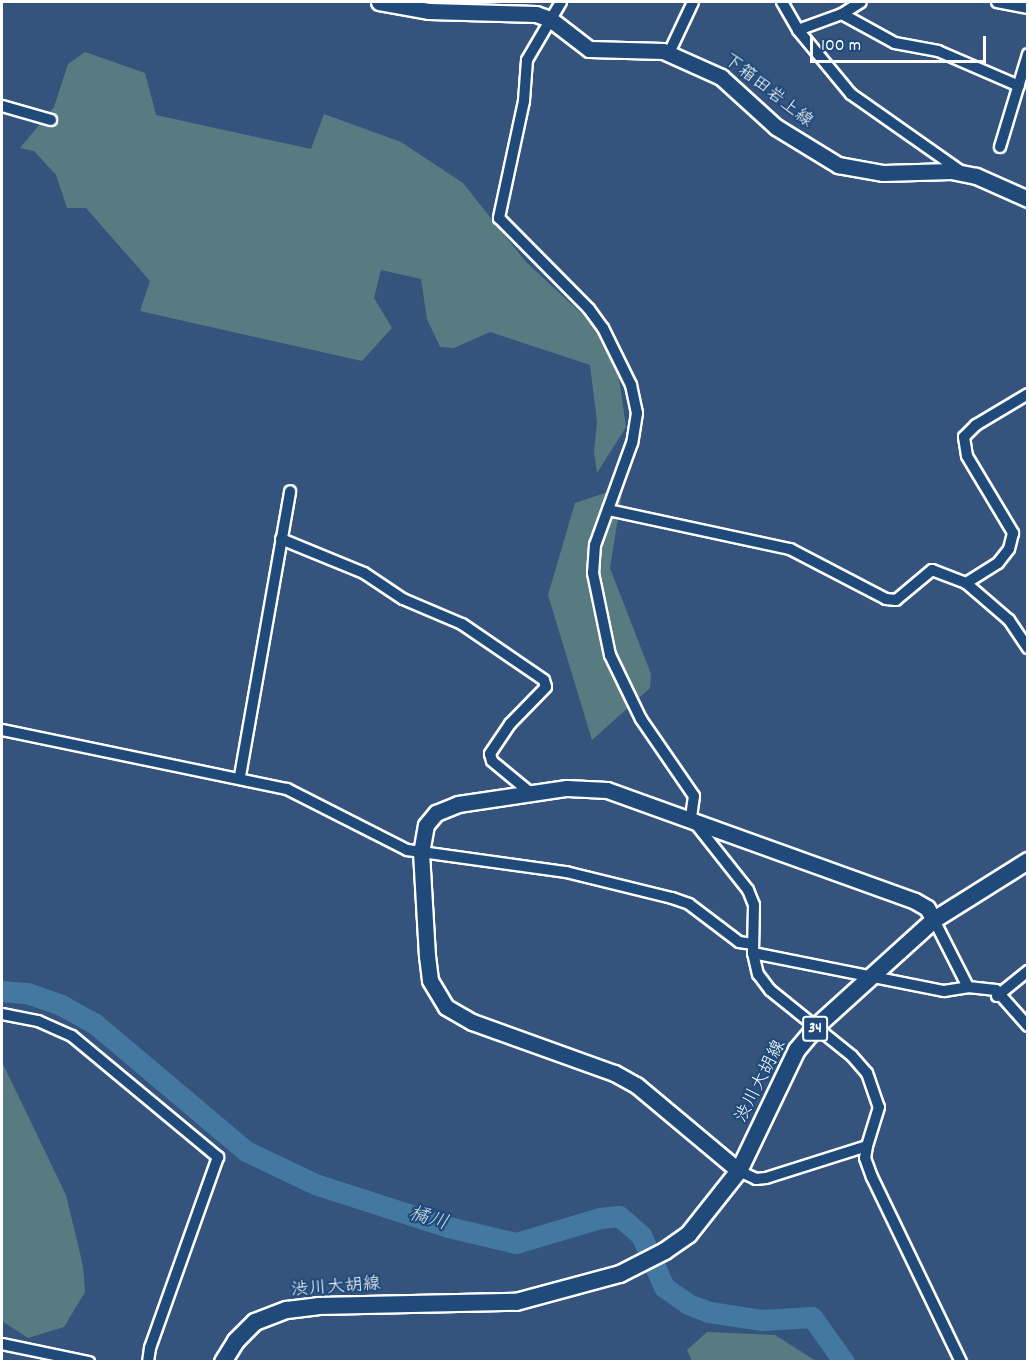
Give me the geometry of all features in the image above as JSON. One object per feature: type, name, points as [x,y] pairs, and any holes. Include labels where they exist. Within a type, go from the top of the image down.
[{"type":"main road","name":"渋川大胡線","points":[[223,1362],[236,1341],[255,1322],[287,1310],[318,1306],[516,1302],[620,1274],[665,1251],[689,1234],[739,1171],[797,1050],[816,1027],[934,920],[1028,861]]},
{"type":"street","name":"下箱田岩上線","points":[[379,2],[429,11],[536,14],[550,19],[589,49],[602,52],[650,49],[669,53],[721,77],[776,127],[838,165],[883,173],[933,170],[965,174],[1028,199]]},
{"type":"street","points":[[561,2],[528,60],[524,101],[499,218],[589,309],[603,328],[631,386],[637,413],[632,443],[595,545],[593,573],[598,609],[624,686],[641,719],[694,796],[691,818],[748,890],[754,905],[753,949],[758,974],[770,990],[852,1056],[871,1082],[879,1107],[867,1146],[866,1158],[872,1177],[961,1362]]},
{"type":"street","points":[[669,53],[693,2]]},
{"type":"street","points":[[782,2],[798,30],[851,94],[965,174]]},
{"type":"street","points":[[798,30],[842,14],[861,2]]},
{"type":"street","points":[[997,2],[1028,8]]},
{"type":"street","points":[[842,14],[895,43],[938,51],[1019,86]]},
{"type":"street","points":[[1000,147],[1012,97],[1019,86],[1028,54]]},
{"type":"street","points":[[2,106],[51,120]]},
{"type":"street","points":[[966,583],[998,563],[1009,549],[1013,533],[967,456],[964,437],[976,425],[1028,394]]},
{"type":"street","points":[[240,776],[290,491]]},
{"type":"street","points":[[608,510],[781,546],[886,599],[896,600],[932,570],[966,583],[1009,620],[1028,648]]},
{"type":"street","points":[[281,539],[364,573],[403,599],[462,624],[544,681],[546,687],[510,724],[490,754],[492,761],[532,794]]},
{"type":"street","points":[[2,730],[240,776],[295,792],[407,850],[566,873],[672,898],[689,904],[739,942],[753,949],[869,978],[944,991],[968,987],[996,990],[997,996],[1028,1026]]},
{"type":"street","points":[[867,1146],[766,1178],[756,1179],[739,1171],[636,1085],[615,1073],[472,1022],[446,1007],[430,980],[422,853],[426,825],[445,808],[567,788],[607,790],[691,818],[915,901],[927,908],[968,987]]},
{"type":"street","points":[[997,996],[1028,971]]},
{"type":"street","points":[[2,1014],[38,1021],[72,1036],[218,1157],[150,1348],[148,1362]]},
{"type":"street","points":[[2,1344],[89,1362]]},
{"type":"green space","points":[[85,52],[145,73],[156,115],[311,149],[324,114],[401,142],[463,183],[525,261],[595,326],[618,372],[626,427],[597,473],[594,452],[597,422],[590,365],[490,332],[454,348],[440,347],[427,319],[421,279],[381,270],[374,298],[392,328],[362,361],[140,311],[150,281],[86,208],[67,208],[56,175],[34,151],[20,148],[54,107],[68,64]]},
{"type":"green space","points":[[623,487],[610,568],[651,674],[650,688],[592,740],[548,595],[575,503]]},
{"type":"green space","points":[[2,1062],[66,1195],[83,1266],[85,1292],[64,1327],[28,1338],[2,1321]]},
{"type":"green space","points":[[707,1332],[775,1335],[816,1361],[692,1361],[687,1350]]},
{"type":"waterway","name":"橘川","points":[[2,991],[27,993],[61,1005],[94,1023],[246,1151],[315,1184],[448,1227],[516,1243],[600,1218],[619,1216],[641,1235],[664,1287],[688,1304],[709,1312],[762,1320],[812,1317],[844,1362]]}]
